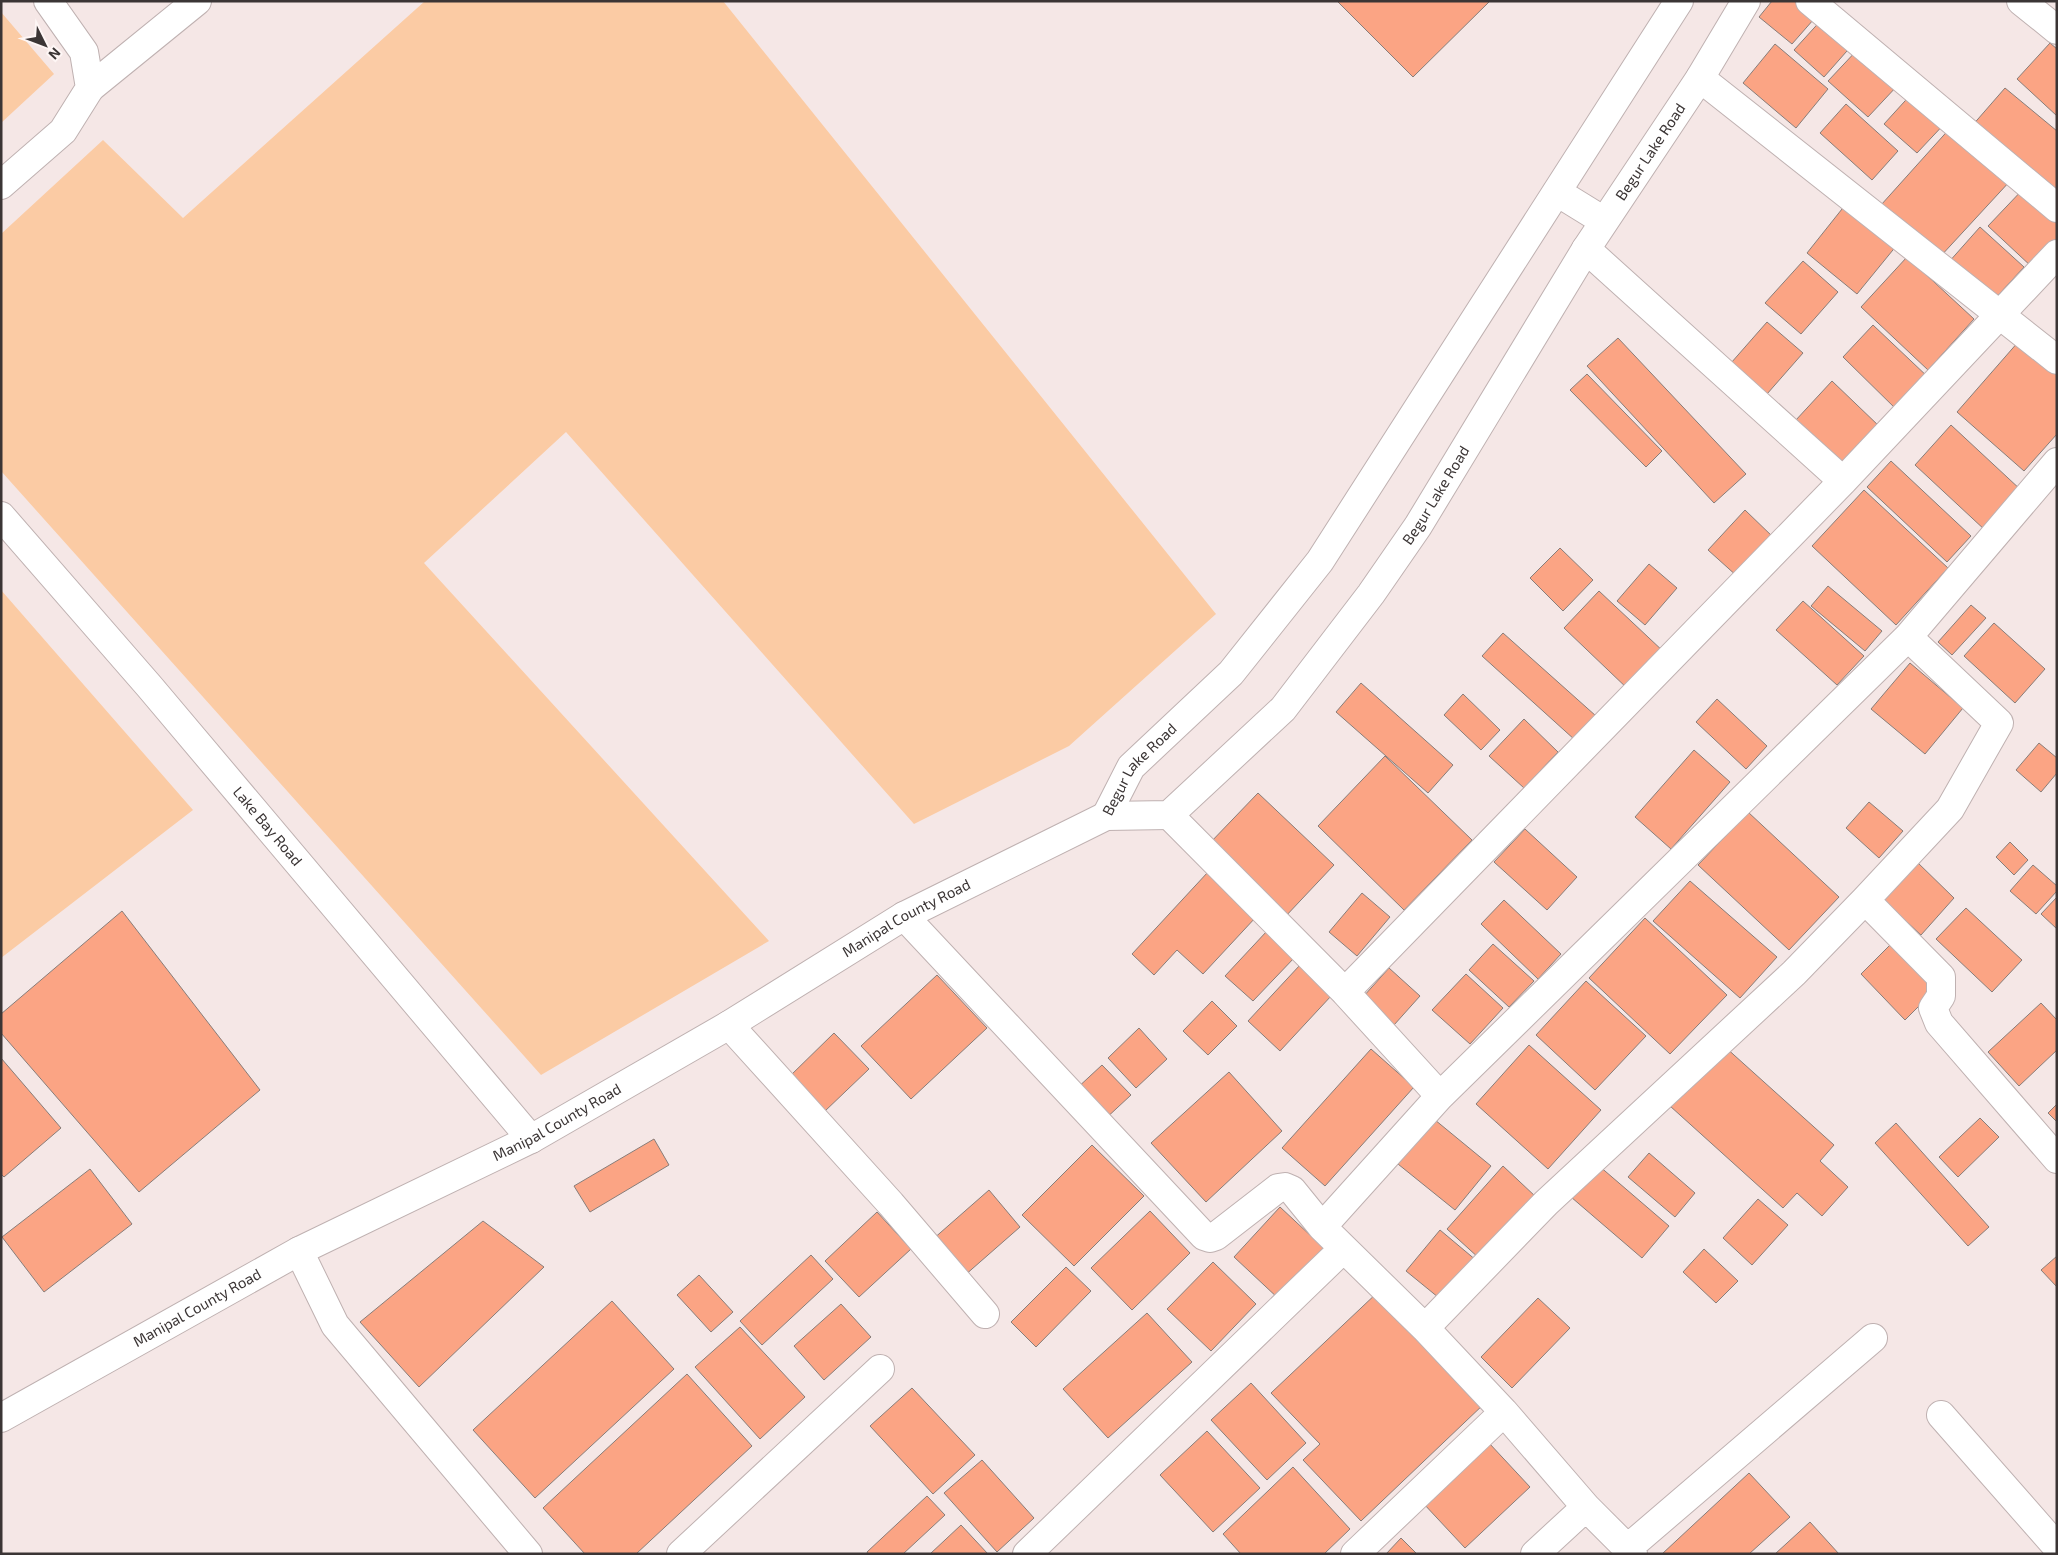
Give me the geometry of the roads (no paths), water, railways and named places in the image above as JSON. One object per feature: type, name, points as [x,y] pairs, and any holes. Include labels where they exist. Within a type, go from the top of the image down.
[{"type":"street","points":[[48,1],[84,52],[90,88]]},
{"type":"street","points":[[1,185],[63,131],[90,88],[197,1]]},
{"type":"street","name":"Begur Lake Road","points":[[1678,1],[1320,561],[1231,673],[1130,767],[1106,816],[1169,815],[1283,708],[1371,594],[1418,526],[1586,249],[1700,78],[1746,1]]},
{"type":"street","points":[[1810,1],[2057,208]]},
{"type":"street","points":[[2021,1],[2057,30]]},
{"type":"street","points":[[1700,78],[2057,360]]},
{"type":"street","points":[[1557,192],[1604,221]]},
{"type":"street","points":[[1586,249],[1843,481]]},
{"type":"street","points":[[1345,992],[1843,481],[2057,254]]},
{"type":"street","points":[[1322,1227],[1440,1096],[1908,637],[2057,462]]},
{"type":"street","name":"Lake Bay Road","points":[[1,516],[149,686],[531,1139]]},
{"type":"street","points":[[1425,1328],[1546,1203],[1794,974],[1950,810],[1999,723],[1908,637]]},
{"type":"street","points":[[1169,815],[1345,992],[1440,1096]]},
{"type":"street","name":"Manipal County Road","points":[[1,1418],[299,1252],[531,1139],[729,1025],[904,916],[1106,816]]},
{"type":"street","points":[[1865,900],[1941,977],[1941,996],[1933,1008],[1939,1023],[2057,1159]]},
{"type":"street","points":[[904,916],[1204,1236],[1210,1238],[1216,1236],[1278,1188],[1285,1187],[1292,1190],[1322,1227],[1425,1328],[1504,1412],[1586,1507],[1630,1551],[1873,1338]]},
{"type":"street","points":[[729,1025],[891,1204],[985,1314]]},
{"type":"street","points":[[1027,1554],[1343,1249]]},
{"type":"street","points":[[299,1252],[335,1325],[528,1554]]},
{"type":"street","points":[[681,1554],[880,1369]]},
{"type":"street","points":[[1355,1554],[1504,1412]]},
{"type":"street","points":[[1941,1415],[2057,1547]]},
{"type":"street","points":[[1535,1554],[1586,1507]]}]
